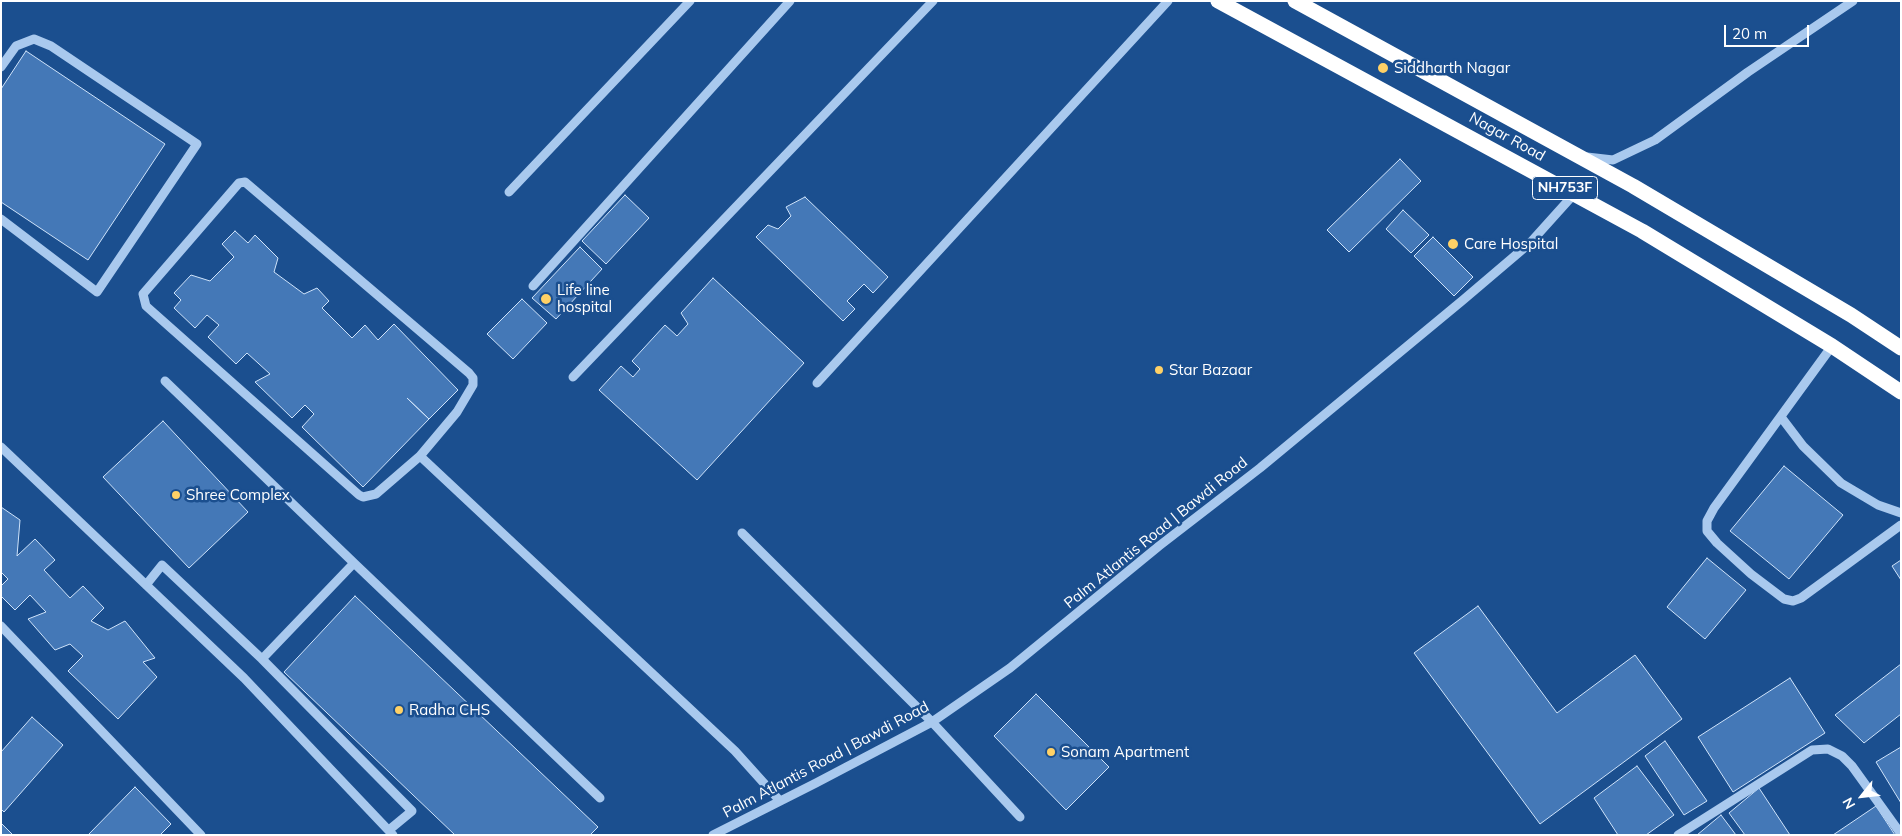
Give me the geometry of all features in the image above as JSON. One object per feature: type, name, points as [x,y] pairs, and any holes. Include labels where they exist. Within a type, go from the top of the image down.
[{"type":"highway","name":"Nagar Road","points":[[1218,1],[1243,7],[1642,231],[1832,346],[1901,392]]},
{"type":"highway","name":"Nagar Road","points":[[1295,1],[1633,186],[1842,310],[1901,348]]},
{"type":"street","points":[[509,192],[690,1]]},
{"type":"street","points":[[533,286],[790,1]]},
{"type":"street","points":[[573,377],[933,1]]},
{"type":"street","points":[[817,383],[1168,1]]},
{"type":"street","points":[[1572,154],[1613,160],[1655,140],[1748,72],[1852,1]]},
{"type":"street","points":[[1,67],[16,46],[34,39],[51,46],[197,144],[97,292],[1,219]]},
{"type":"street","points":[[245,182],[462,366],[473,378],[472,385],[457,412],[420,456],[376,494],[363,497],[359,495],[146,306],[143,294],[238,183],[245,182]]},
{"type":"street","name":"Palm Atlantis Road | Bawdi Road","points":[[713,835],[932,722],[1010,668],[1159,546],[1260,468],[1418,338],[1530,243],[1575,194]]},
{"type":"street","points":[[1832,346],[1714,508],[1707,521],[1706,530],[1717,543],[1751,574],[1784,599],[1793,601],[1801,598],[1901,524]]},
{"type":"street","points":[[164,381],[600,798]]},
{"type":"street","points":[[1781,417],[1803,446],[1841,483],[1878,505],[1901,513]]},
{"type":"street","points":[[1,447],[146,585],[244,678],[391,833],[412,811],[262,659],[162,565],[146,585]]},
{"type":"street","points":[[420,456],[735,751],[780,801]]},
{"type":"street","points":[[742,533],[932,722],[1020,817]]},
{"type":"street","points":[[262,659],[354,563]]},
{"type":"street","points":[[1,626],[201,835]]},
{"type":"street","points":[[1678,835],[1812,750],[1828,749],[1842,756],[1852,766],[1901,834]]},
{"type":"building","points":[[26,51],[165,144],[88,260],[1,202],[1,89]]},
{"type":"building","points":[[1400,159],[1421,181],[1349,252],[1327,230]]},
{"type":"building","points":[[625,195],[649,218],[606,264],[582,241]]},
{"type":"building","points":[[805,197],[888,277],[873,293],[864,284],[847,301],[855,309],[843,321],[756,237],[768,225],[778,229],[791,216],[786,207]]},
{"type":"building","points":[[1403,210],[1429,235],[1411,253],[1386,229]]},
{"type":"building","points":[[235,231],[248,243],[255,235],[278,258],[274,272],[304,294],[317,288],[329,301],[322,308],[352,338],[365,325],[378,340],[394,324],[458,390],[363,487],[302,427],[314,414],[305,405],[292,418],[255,382],[270,374],[247,353],[236,364],[208,337],[219,325],[207,315],[195,328],[174,308],[181,300],[174,293],[191,275],[210,281],[234,257],[222,244]]},
{"type":"building","points":[[1433,237],[1473,277],[1454,296],[1414,256]]},
{"type":"building","points":[[580,247],[602,269],[556,319],[532,298]]},
{"type":"building","points":[[713,278],[804,363],[697,480],[599,390],[621,366],[633,377],[640,369],[632,361],[665,325],[677,336],[688,324],[681,313]]},
{"type":"building","points":[[522,299],[547,323],[513,359],[487,334]]},
{"type":"building","name":"Shree Complex","points":[[163,421],[248,512],[189,568],[103,477]]},
{"type":"building","points":[[1784,466],[1843,515],[1789,579],[1730,531]]},
{"type":"building","points":[[1,507],[20,520],[17,556],[35,539],[55,560],[44,570],[70,598],[83,586],[104,608],[91,621],[108,630],[125,621],[155,658],[143,662],[157,677],[118,719],[68,671],[83,656],[70,644],[55,650],[28,619],[46,612],[30,595],[15,610],[1,596],[1,586],[8,579],[1,572]]},
{"type":"building","points":[[1707,558],[1746,590],[1705,639],[1667,607]]},
{"type":"building","points":[[1901,560],[1901,580],[1892,566]]},
{"type":"building","name":"Radha CHS","points":[[355,596],[598,827],[590,835],[455,835],[284,672]]},
{"type":"building","points":[[1478,606],[1557,713],[1635,655],[1682,719],[1540,824],[1414,653]]},
{"type":"building","points":[[1901,664],[1901,714],[1864,743],[1835,715]]},
{"type":"building","points":[[1790,678],[1825,733],[1733,792],[1698,737]]},
{"type":"building","name":"Sonam Apartment","points":[[1036,694],[1109,767],[1066,810],[994,736]]},
{"type":"building","points":[[32,717],[63,745],[4,812],[1,809],[1,752]]},
{"type":"building","points":[[1665,741],[1707,801],[1684,815],[1645,756]]},
{"type":"building","points":[[1901,747],[1901,803],[1876,762]]},
{"type":"building","points":[[1637,766],[1674,815],[1646,835],[1618,835],[1594,798]]},
{"type":"building","points":[[135,787],[171,824],[160,835],[88,835]]},
{"type":"building","points":[[1759,788],[1790,835],[1745,835],[1729,813]]},
{"type":"building","points":[[1876,806],[1895,835],[1833,835]]},
{"type":"building","points":[[1721,815],[1736,835],[1697,835]]},
{"type":"building","points":[[1,823],[13,835],[1,835]]},
{"type":"place","name":"Siddharth Nagar","points":[[1383,68]]},
{"type":"place","name":"Care Hospital","points":[[1453,244]]},
{"type":"place","name":"Life line hospital","points":[[546,299]]},
{"type":"place","name":"Star Bazaar","points":[[1159,370]]},
{"type":"place","name":"Shree Complex","points":[[176,495]]},
{"type":"place","name":"Radha CHS","points":[[399,710]]},
{"type":"place","name":"Sonam Apartment","points":[[1051,752]]}]
